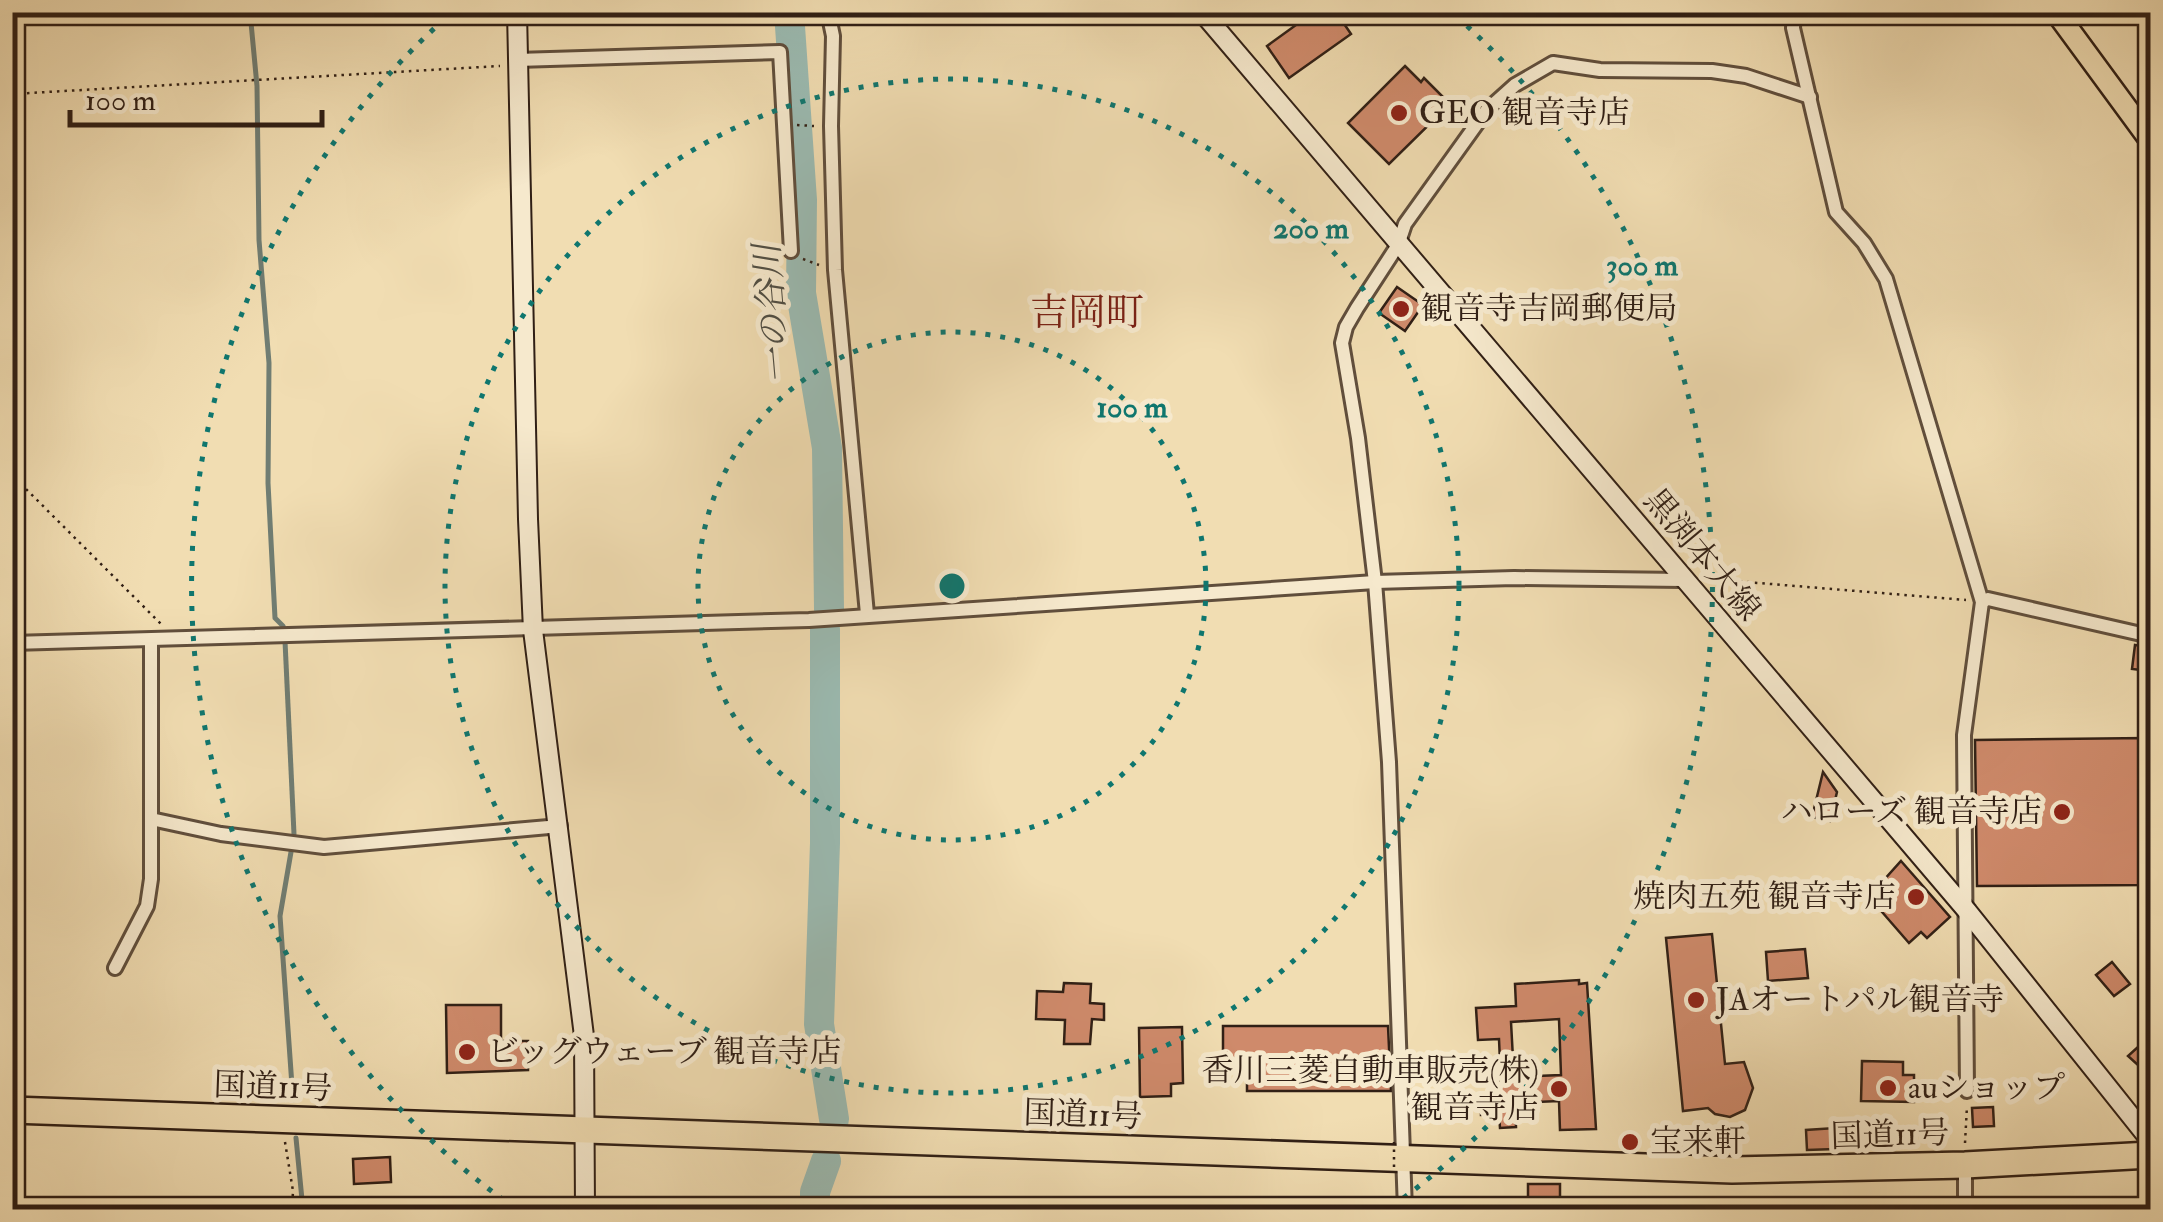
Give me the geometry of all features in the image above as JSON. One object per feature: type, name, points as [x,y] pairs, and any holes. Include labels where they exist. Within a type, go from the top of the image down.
[{"type":"highway","name":"国道11号","points":[[12,1110],[1751,1170],[1965,1165],[2150,1154]]},
{"type":"main road","points":[[516,12],[533,630],[584,1036],[585,1210]]},
{"type":"main road","name":"黒渕本大線","points":[[1202,12],[1968,912],[2150,1140]]},
{"type":"main road","points":[[2056,12],[2150,140]]},
{"type":"street","points":[[828,12],[833,36],[830,126],[835,270],[867,614]]},
{"type":"street","points":[[1794,12],[1793,28],[1836,212],[1864,243],[1886,280],[1982,602],[1964,736],[1967,1091]]},
{"type":"street","points":[[518,63],[780,52],[792,251]]},
{"type":"street","points":[[1405,1210],[1397,1158],[1388,762],[1375,582],[1342,343],[1357,308],[1398,245],[1405,224],[1486,111],[1516,85],[1552,63],[1600,70],[1712,71],[1746,76],[1810,98]]},
{"type":"street","points":[[12,644],[809,620],[1375,582],[1514,578],[1683,580]]},
{"type":"street","points":[[1982,602],[1988,599],[2150,636]]},
{"type":"street","points":[[115,968],[147,906],[151,879],[152,640]]},
{"type":"street","points":[[151,819],[221,834],[324,847],[560,826]]},
{"type":"street","points":[[1965,1165],[1966,1210]]},
{"type":"path","points":[[12,94],[518,63]]},
{"type":"path","points":[[12,464],[22,484],[162,620],[167,638]]},
{"type":"path","points":[[1683,580],[1716,578],[1982,602]]},
{"type":"path","points":[[1965,1165],[1967,1091]]},
{"type":"path","points":[[282,1120],[293,1191],[292,1210]]},
{"type":"building","points":[[1314,12],[1336,12],[1351,34],[1289,78],[1267,46]]},
{"type":"building","name":"GEO 観音寺店","points":[[1405,66],[1421,82],[1424,78],[1450,104],[1389,164],[1348,123]]},
{"type":"building","points":[[1397,287],[1423,305],[1405,331],[1379,313]]},
{"type":"building","points":[[2135,645],[2150,647],[2150,671],[2132,669]]},
{"type":"building","name":"ハローズ 観音寺店","points":[[2146,738],[2148,885],[1977,886],[1975,740]]},
{"type":"building","points":[[1823,772],[1837,792],[1830,821],[1812,817]]},
{"type":"building","name":"焼肉五苑 観音寺店","points":[[1901,861],[1950,917],[1927,938],[1921,932],[1909,943],[1882,912],[1888,907],[1874,891]]},
{"type":"building","name":"JAオートパル観音寺","points":[[1712,934],[1725,1064],[1744,1062],[1753,1088],[1745,1110],[1730,1117],[1708,1108],[1683,1111],[1666,938]]},
{"type":"building","points":[[1805,949],[1808,978],[1768,981],[1766,952]]},
{"type":"building","points":[[2112,962],[2130,984],[2114,996],[2096,975]]},
{"type":"building","points":[[1579,980],[1579,984],[1587,983],[1596,1129],[1560,1130],[1559,1101],[1515,1103],[1516,1127],[1500,1128],[1499,1114],[1481,1115],[1481,1102],[1496,1101],[1495,1086],[1501,1085],[1499,1039],[1478,1040],[1476,1008],[1516,1006],[1515,984]],"holes":[[[1559,1019],[1561,1075],[1514,1077],[1511,1022]]]},
{"type":"building","points":[[1064,983],[1091,984],[1090,1003],[1104,1004],[1104,1020],[1092,1019],[1090,1044],[1064,1044],[1065,1020],[1036,1019],[1037,991],[1063,992]]},
{"type":"building","name":"ビッグウェーブ 観音寺店","points":[[446,1005],[501,1005],[501,1041],[528,1041],[528,1070],[447,1073]]},
{"type":"building","points":[[1223,1026],[1388,1026],[1391,1091],[1247,1091],[1247,1063],[1227,1063]]},
{"type":"building","points":[[1182,1027],[1183,1083],[1171,1084],[1171,1096],[1140,1097],[1139,1028]]},
{"type":"building","points":[[2150,1036],[2150,1076],[2128,1056]]},
{"type":"building","name":"auショップ","points":[[1862,1061],[1903,1062],[1903,1075],[1914,1075],[1914,1102],[1861,1101]]},
{"type":"building","points":[[1993,1107],[1994,1126],[1973,1127],[1972,1108]]},
{"type":"building","points":[[1835,1128],[1835,1149],[1807,1150],[1806,1130]]},
{"type":"building","points":[[390,1157],[391,1182],[354,1184],[353,1159]]},
{"type":"building","points":[[1528,1184],[1560,1184],[1560,1210],[1528,1210]]},
{"type":"waterway","points":[[250,12],[257,86],[259,240],[269,363],[268,483],[275,618],[283,626]]},
{"type":"waterway","name":"一の谷川","points":[[789,12],[802,200],[801,293],[827,448],[829,609]]},
{"type":"waterway","name":"一の谷川","points":[[825,629],[825,843],[819,1024],[834,1119]]},
{"type":"waterway","points":[[285,641],[294,834]]},
{"type":"waterway","points":[[291,852],[280,916],[293,1100]]},
{"type":"waterway","points":[[296,1138],[303,1210]]},
{"type":"waterway","name":"一の谷川","points":[[815,1210],[815,1192],[826,1161]]},
{"type":"place","name":"GEO 観音寺店","points":[[1399,113]]},
{"type":"place","name":"観音寺吉岡郵便局","points":[[1401,309]]},
{"type":"place","name":"ハローズ 観音寺店","points":[[2062,812]]},
{"type":"place","name":"焼肉五苑 観音寺店","points":[[1916,897]]},
{"type":"place","name":"JAオートパル観音寺","points":[[1696,1000]]},
{"type":"place","name":"ビッグウェーブ 観音寺店","points":[[467,1052]]},
{"type":"place","name":"auショップ","points":[[1888,1088]]},
{"type":"place","name":"香川三菱自動車販売(株) 観音寺店","points":[[1559,1089]]},
{"type":"place","name":"宝来軒","points":[[1630,1142]]},
{"type":"district","name":"吉岡町","points":[[1087,313]]}]
